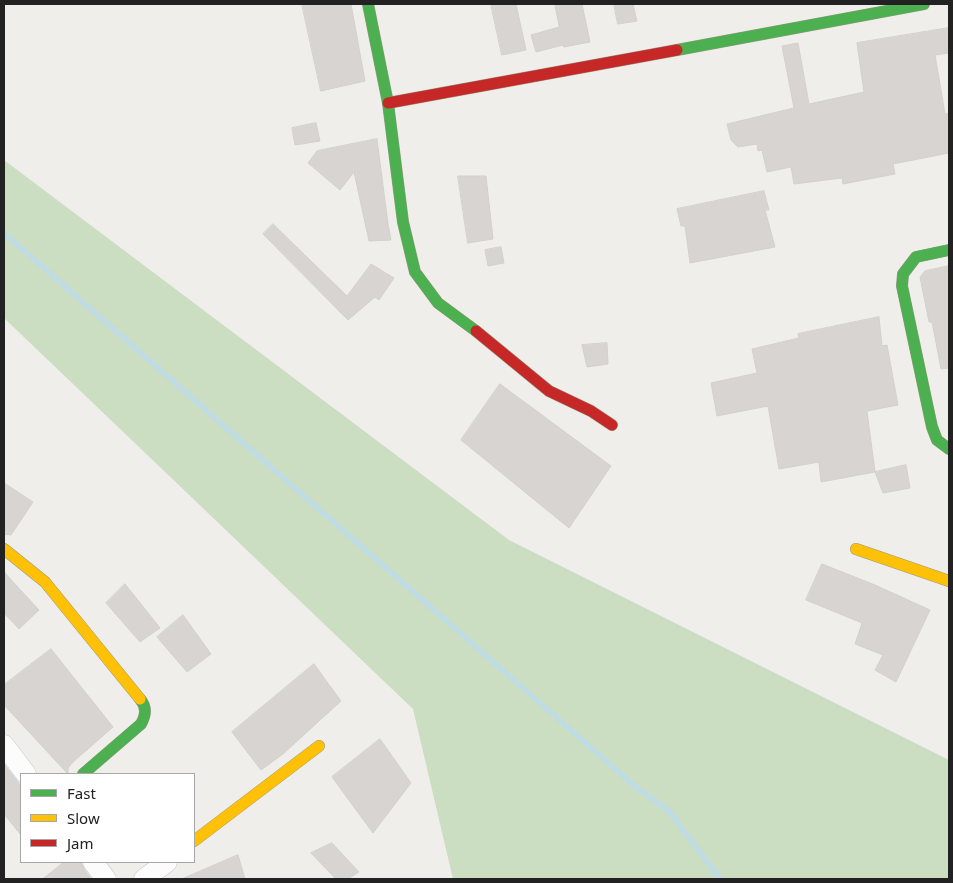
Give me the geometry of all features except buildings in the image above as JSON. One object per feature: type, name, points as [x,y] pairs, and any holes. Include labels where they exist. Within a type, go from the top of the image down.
[{"type":"street","points":[[368,4],[388,103],[403,222],[415,272],[438,303],[469,325],[549,391],[591,411],[612,425]]},
{"type":"street","points":[[388,103],[924,4]]},
{"type":"street","points":[[949,250],[916,257],[903,274],[902,286],[932,427],[937,440],[949,449]]},
{"type":"street","points":[[4,549],[45,582],[144,703],[146,714],[141,724],[84,773]]},
{"type":"street","points":[[856,549],[949,581]]},
{"type":"street","points":[[4,745],[25,773]]},
{"type":"street","points":[[195,840],[319,746]]},
{"type":"street","points":[[94,863],[106,879]]},
{"type":"street","points":[[144,879],[166,863]]},
{"type":"green space","points":[[4,160],[509,540],[949,760],[949,879],[453,879],[413,709],[4,318]]},
{"type":"waterway","points":[[4,233],[637,788],[668,810],[720,879]]},
{"type":"traffic: fast","points":[[368,4],[388,103],[403,222],[415,272],[438,303],[476,331]]},
{"type":"traffic: fast","points":[[677,50],[924,4]]},
{"type":"traffic: fast","points":[[949,250],[916,257],[903,274],[902,286],[932,427],[937,440],[949,449]]},
{"type":"traffic: fast","points":[[84,773],[141,724],[145,711],[140,699]]},
{"type":"traffic: slow","points":[[4,549],[45,582],[140,699]]},
{"type":"traffic: slow","points":[[856,549],[949,581]]},
{"type":"traffic: slow","points":[[195,840],[319,746]]},
{"type":"traffic: jam","points":[[388,103],[677,50]]},
{"type":"traffic: jam","points":[[476,331],[549,391],[591,411],[612,425]]}]
